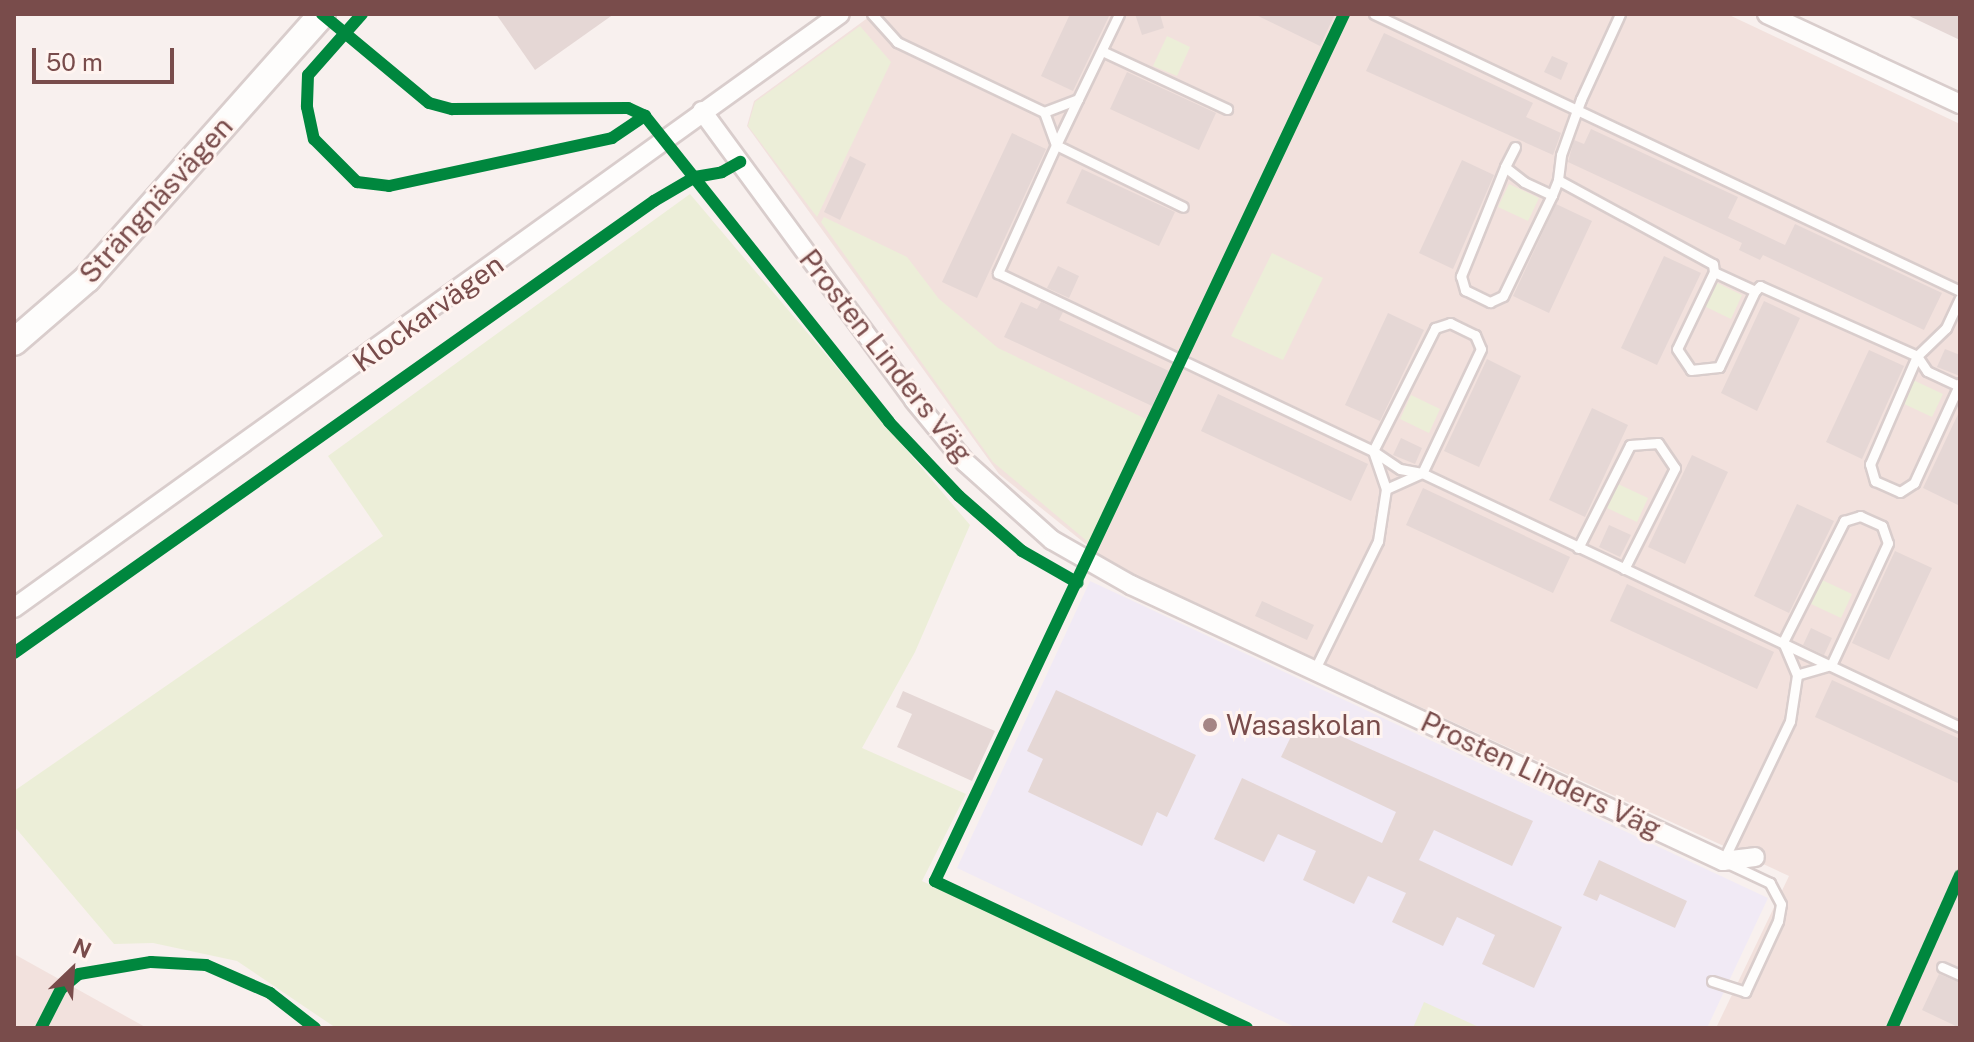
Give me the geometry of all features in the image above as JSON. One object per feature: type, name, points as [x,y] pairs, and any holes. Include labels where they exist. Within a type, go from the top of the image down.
[{"type":"main road","name":"Strängnäsvägen","points":[[14,342],[87,279],[322,14]]},
{"type":"street","name":"Klockarvägen","points":[[14,608],[286,417],[702,111],[840,14]]},
{"type":"street","points":[[1767,14],[1960,104]]},
{"type":"street","name":"Prosten Linders Väg","points":[[702,111],[914,400],[984,479],[1052,540],[1086,562],[1723,861]]},
{"type":"street","points":[[1723,861],[1755,857]]},
{"type":"lane","points":[[872,14],[897,42],[1044,112],[1056,145],[1183,207]]},
{"type":"lane","points":[[1119,14],[998,273],[1373,451],[1400,469],[1422,473],[1783,642],[1797,655],[1831,665],[1960,727]]},
{"type":"lane","points":[[1374,14],[1960,291]]},
{"type":"lane","points":[[1515,147],[1461,276],[1465,290],[1490,302],[1503,296],[1552,195],[1558,180],[1561,155],[1620,14]]},
{"type":"lane","points":[[1102,51],[1227,109]]},
{"type":"lane","points":[[1044,112],[1078,99]]},
{"type":"lane","points":[[1505,167],[1552,195]]},
{"type":"lane","points":[[1558,180],[1713,264],[1714,272],[1677,349],[1691,370],[1719,367],[1760,286],[1917,356],[1927,371],[1959,384],[1914,483],[1900,492],[1875,481],[1870,464],[1917,356],[1946,328],[1960,298]]},
{"type":"lane","points":[[1714,272],[1755,291]]},
{"type":"lane","points":[[1315,669],[1378,541],[1386,489],[1373,451],[1435,328],[1450,323],[1475,335],[1481,349],[1422,473],[1386,489]]},
{"type":"lane","points":[[1578,548],[1630,445],[1658,443],[1675,468],[1624,569]]},
{"type":"lane","points":[[1712,981],[1745,992],[1781,904],[1770,883],[1723,861],[1790,721],[1797,675],[1783,642],[1844,521],[1860,516],[1882,526],[1888,543],[1831,665],[1797,675]]},
{"type":"lane","points":[[1942,967],[1960,975]]},
{"type":"shaded area","points":[[873,14],[1727,14],[1960,124],[1960,1028],[1716,1028],[1789,876],[1113,566],[999,474],[747,126],[754,101]]},
{"type":"shaded area","name":"Wasaskolan","points":[[1090,581],[1768,898],[1707,1028],[1297,1028],[957,868]]},
{"type":"shaded area","points":[[14,954],[147,1028],[14,1028]]},
{"type":"green space","points":[[860,26],[891,62],[817,217],[748,126],[755,102]]},
{"type":"green space","points":[[1167,36],[1190,47],[1177,76],[1153,66]]},
{"type":"green space","points":[[1509,184],[1539,198],[1528,221],[1498,207]]},
{"type":"green space","points":[[690,194],[970,525],[915,652],[862,748],[966,794],[922,881],[1233,1028],[336,1028],[237,961],[153,943],[114,944],[14,826],[14,791],[383,536],[328,456]]},
{"type":"green space","points":[[824,217],[907,257],[939,299],[998,348],[1146,419],[1088,542],[993,462],[821,222]]},
{"type":"green space","points":[[1272,253],[1323,278],[1283,360],[1231,336]]},
{"type":"green space","points":[[1713,281],[1742,295],[1731,319],[1702,305]]},
{"type":"green space","points":[[1913,380],[1943,394],[1932,417],[1902,403]]},
{"type":"green space","points":[[1411,395],[1440,409],[1429,433],[1400,419]]},
{"type":"green space","points":[[1618,484],[1648,498],[1637,522],[1607,508]]},
{"type":"green space","points":[[1822,580],[1852,594],[1841,618],[1811,604]]},
{"type":"green space","points":[[1424,1002],[1481,1028],[1413,1028]]},
{"type":"building","points":[[496,14],[614,14],[535,70]]},
{"type":"building","points":[[1070,14],[1110,14],[1073,91],[1041,76]]},
{"type":"building","points":[[1135,14],[1160,14],[1164,28],[1142,35]]},
{"type":"building","points":[[1254,14],[1335,14],[1320,46]]},
{"type":"building","points":[[1905,14],[1960,14],[1960,40]]},
{"type":"building","points":[[1384,33],[1533,103],[1526,117],[1561,133],[1553,155],[1366,71]]},
{"type":"building","points":[[1552,56],[1568,63],[1561,80],[1544,72]]},
{"type":"building","points":[[1127,72],[1216,113],[1199,150],[1110,109]]},
{"type":"building","points":[[1591,129],[1738,197],[1728,218],[1785,245],[1795,224],[1942,293],[1924,330],[1763,255],[1760,260],[1739,250],[1742,243],[1568,162],[1574,140],[1584,144]]},
{"type":"building","points":[[1012,133],[1046,149],[977,298],[942,282]]},
{"type":"building","points":[[850,156],[866,164],[840,220],[824,212]]},
{"type":"building","points":[[1462,160],[1494,175],[1453,269],[1419,253]]},
{"type":"building","points":[[1082,169],[1175,212],[1159,246],[1066,203]]},
{"type":"building","points":[[1556,204],[1592,221],[1549,313],[1513,296]]},
{"type":"building","points":[[1664,256],[1701,273],[1657,365],[1621,348]]},
{"type":"building","points":[[1058,266],[1079,276],[1069,298],[1047,288]]},
{"type":"building","points":[[1764,301],[1800,318],[1757,411],[1721,393]]},
{"type":"building","points":[[1021,302],[1037,309],[1041,302],[1063,312],[1059,320],[1169,371],[1152,406],[1004,337]]},
{"type":"building","points":[[1388,313],[1424,330],[1380,421],[1345,405]]},
{"type":"building","points":[[1945,349],[1960,355],[1960,376],[1937,367]]},
{"type":"building","points":[[1869,350],[1904,366],[1862,459],[1826,442]]},
{"type":"building","points":[[1487,359],[1521,376],[1479,467],[1444,451]]},
{"type":"building","points":[[1218,394],[1368,464],[1351,501],[1201,431]]},
{"type":"building","points":[[1592,408],[1628,425],[1585,517],[1549,500]]},
{"type":"building","points":[[1960,410],[1960,506],[1923,488]]},
{"type":"building","points":[[1401,438],[1422,448],[1415,464],[1393,455]]},
{"type":"building","points":[[1692,455],[1728,472],[1685,564],[1648,547]]},
{"type":"building","points":[[1423,488],[1570,557],[1553,593],[1406,525]]},
{"type":"building","points":[[1797,504],[1834,521],[1789,613],[1754,596]]},
{"type":"building","points":[[1609,525],[1631,535],[1620,557],[1599,547]]},
{"type":"building","points":[[1895,551],[1932,568],[1889,660],[1852,643]]},
{"type":"building","points":[[1627,584],[1774,652],[1757,689],[1610,621]]},
{"type":"building","points":[[1262,601],[1314,625],[1307,640],[1255,616]]},
{"type":"building","points":[[1811,628],[1832,638],[1824,655],[1803,645]]},
{"type":"building","points":[[1832,680],[1960,739],[1960,784],[1815,717]]},
{"type":"building","points":[[1056,690],[1196,755],[1167,817],[1157,812],[1142,846],[1028,792],[1043,759],[1027,751]]},
{"type":"building","points":[[903,691],[995,731],[972,781],[897,747],[912,714],[896,707]]},
{"type":"building","points":[[1300,718],[1533,821],[1512,866],[1434,830],[1419,860],[1562,927],[1534,988],[1482,964],[1495,935],[1457,917],[1443,946],[1392,922],[1406,893],[1368,876],[1354,904],[1303,880],[1316,851],[1278,834],[1264,862],[1214,839],[1242,778],[1382,843],[1396,812],[1281,757]]},
{"type":"building","points":[[1599,860],[1687,901],[1675,928],[1600,894],[1597,901],[1583,895]]},
{"type":"building","points":[[1939,974],[1960,983],[1960,1028],[1922,1010]]},
{"type":"cycle path","points":[[322,14],[429,103],[452,109],[628,108],[645,116],[889,422],[959,496],[1022,551],[1078,583]]},
{"type":"cycle path","points":[[362,14],[308,75],[307,107],[314,139],[357,182],[389,186],[612,138],[645,116]]},
{"type":"cycle path","points":[[1247,1028],[935,881],[1344,14]]},
{"type":"cycle path","points":[[14,653],[654,201],[695,177],[722,172],[740,162]]},
{"type":"cycle path","points":[[1892,1028],[1960,875]]},
{"type":"cycle path","points":[[41,1028],[61,989],[79,974],[151,962],[206,965],[270,993],[315,1028]]},
{"type":"place","name":"Wasaskolan","points":[[1210,725]]}]
